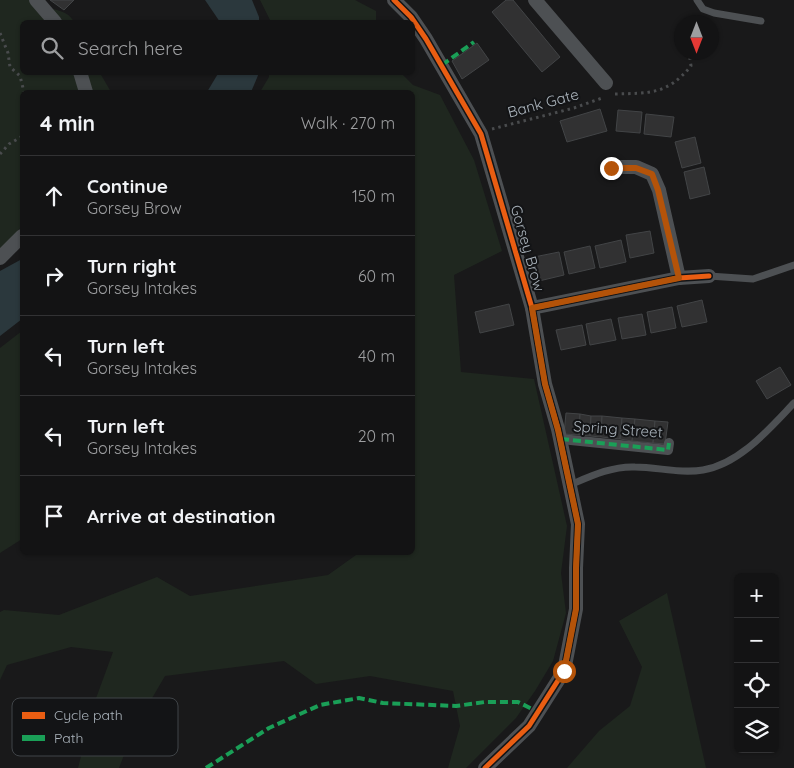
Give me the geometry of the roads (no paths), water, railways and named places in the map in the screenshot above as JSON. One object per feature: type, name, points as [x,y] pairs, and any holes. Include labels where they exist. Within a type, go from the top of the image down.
[{"type":"street","points":[[36,0],[53,20]]},
{"type":"street","name":"Gorsey Brow","points":[[394,0],[413,20]]},
{"type":"street","points":[[536,0],[607,91]]},
{"type":"street","name":"Gorsey Brow","points":[[415,23],[481,134],[532,308],[545,384],[560,440],[578,524],[576,609],[564,671],[528,726],[485,768]]},
{"type":"street","points":[[81,75],[85,90]]},
{"type":"street","points":[[611,168],[636,168],[652,174],[658,190],[679,278]]},
{"type":"street","points":[[0,258],[20,238]]},
{"type":"street","points":[[532,308],[679,278],[709,276]]},
{"type":"street","name":"Spring Street","points":[[560,440],[668,450],[669,443]]},
{"type":"lane","points":[[697,0],[703,10],[761,21]]},
{"type":"lane","points":[[709,276],[753,279],[794,265]]},
{"type":"lane","points":[[570,485],[594,474],[614,468],[636,466],[685,471],[704,470],[720,465],[750,446],[794,403]]}]
